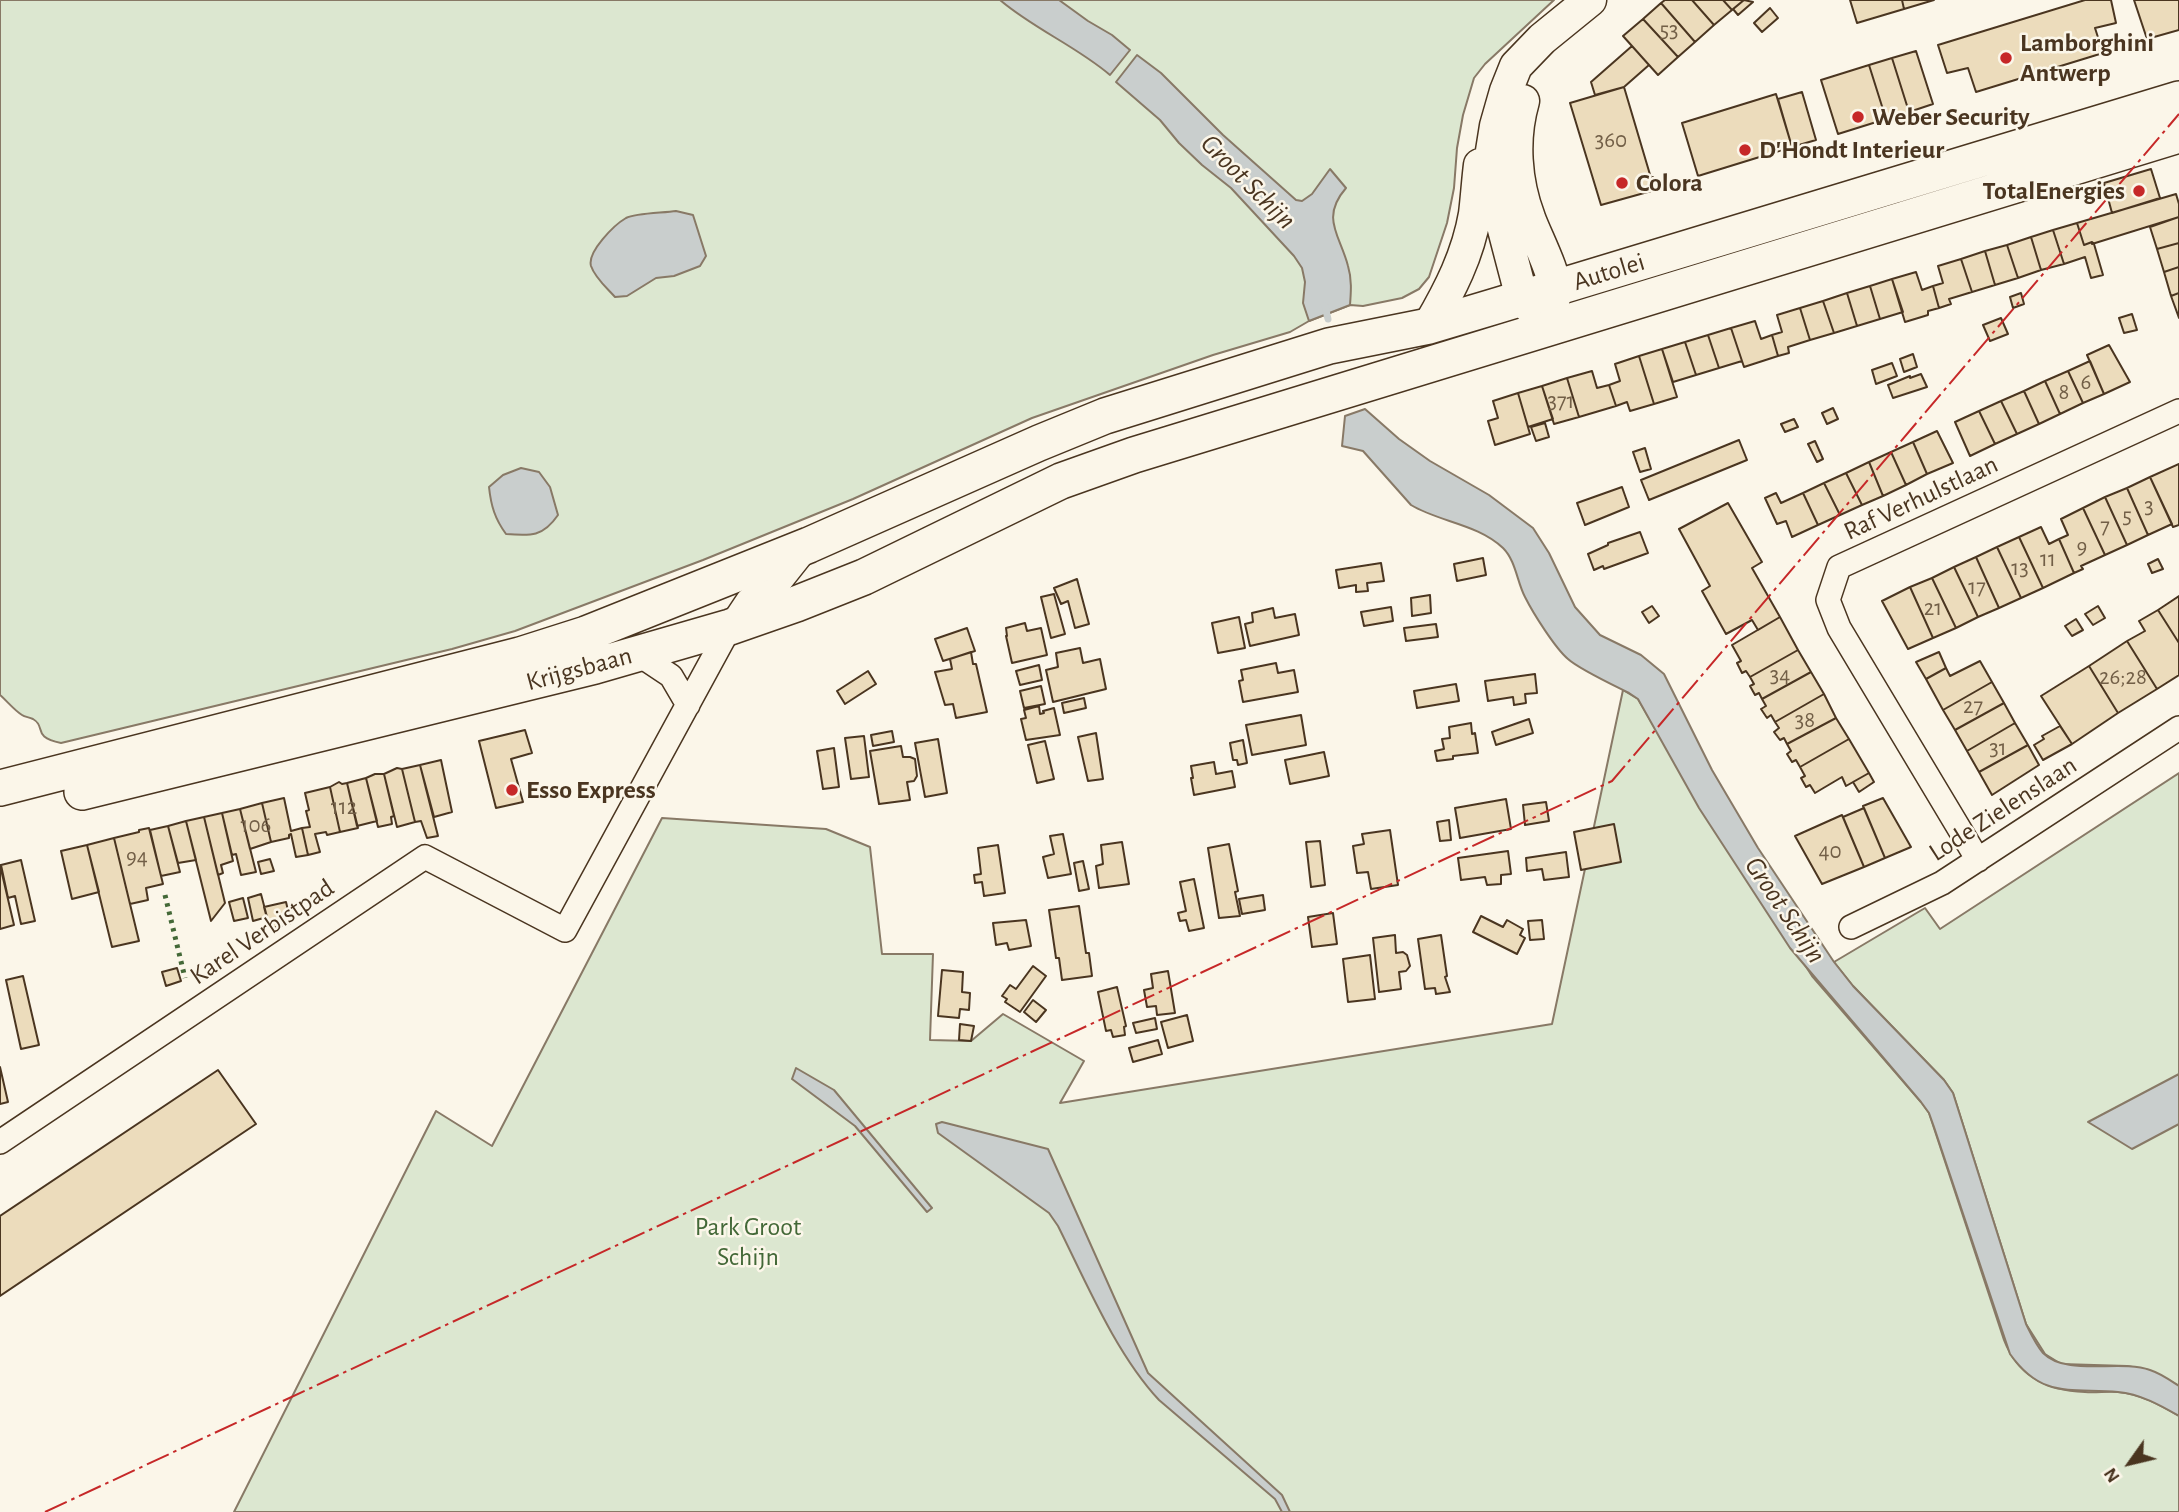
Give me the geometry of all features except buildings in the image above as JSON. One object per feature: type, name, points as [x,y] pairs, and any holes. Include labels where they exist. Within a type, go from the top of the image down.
[{"type":"main road","name":"Autolei","points":[[1039,443],[1105,416],[1329,346],[1429,326],[2179,99]]},
{"type":"main road","name":"Autolei","points":[[1134,454],[2179,135]]},
{"type":"main road","name":"Krijgsbaan","points":[[0,788],[520,655],[586,634],[809,545],[1039,443]]},
{"type":"main road","name":"Krijgsbaan","points":[[0,812],[462,699],[730,627],[864,577],[1061,481],[1134,454]]},
{"type":"street","points":[[1549,328],[1522,298],[1495,195],[1492,151],[1503,103],[1516,66],[1542,39],[1580,9]]},
{"type":"street","points":[[1549,328],[1555,288],[1528,216],[1518,174],[1515,143],[1526,91],[1538,68],[1580,9]]},
{"type":"street","points":[[1429,326],[1449,293],[1463,259],[1475,213],[1481,161],[1492,151]]},
{"type":"street","name":"Raf Verhulstlaan","points":[[1978,860],[1839,628],[1828,600],[1839,567],[2179,411]]},
{"type":"street","points":[[688,705],[730,627],[748,600],[780,582],[809,545]]},
{"type":"street","points":[[638,653],[671,676],[688,705]]},
{"type":"street","name":"Karel Verbistpad","points":[[0,1142],[425,857],[565,930],[688,705]]},
{"type":"street","name":"Lode Zielenslaan","points":[[1851,927],[1942,883],[2179,728]]},
{"type":"green space","points":[[0,0],[1554,0],[1485,64],[1474,78],[1463,115],[1447,223],[1429,277],[1419,289],[1402,298],[1363,306],[1350,305],[1309,321],[1290,332],[1213,355],[1032,418],[853,499],[703,560],[515,631],[452,649],[61,743],[46,738],[37,722],[23,716],[0,695]]},
{"type":"green space","name":"Park Groot Schijn","points":[[1623,690],[1638,699],[1812,976],[1929,1113],[2004,1340],[2017,1364],[2036,1380],[2058,1389],[2135,1395],[2179,1416],[2179,1512],[234,1512],[436,1111],[492,1146],[662,818],[826,829],[870,847],[882,954],[933,954],[930,1040],[971,1041],[1003,1014],[1084,1061],[1060,1103],[1552,1024]]},
{"type":"green space","points":[[2179,773],[2179,1386],[2149,1370],[2127,1366],[2061,1364],[2045,1354],[2026,1324],[1953,1093],[1834,962],[1925,908],[1940,929]]},
{"type":"water","points":[[1000,0],[1059,0],[1130,50],[1110,75]]},
{"type":"water","name":"Groot Schijn","points":[[1137,55],[1161,73],[1223,135],[1296,200],[1302,201],[1312,194],[1330,169],[1346,188],[1334,208],[1333,218],[1349,271],[1350,305],[1309,321],[1303,303],[1305,282],[1302,268],[1294,256],[1231,188],[1202,165],[1160,120],[1116,82]]},
{"type":"water","points":[[676,211],[693,215],[706,256],[700,266],[674,276],[656,278],[627,296],[615,297],[598,279],[591,266],[597,247],[615,226],[630,216]]},
{"type":"water","name":"Groot Schijn","points":[[1365,409],[1399,439],[1430,461],[1489,495],[1533,528],[1549,553],[1575,607],[1600,635],[1641,655],[1664,674],[1712,770],[1758,848],[1834,962],[1953,1093],[2026,1324],[2040,1350],[2053,1360],[2065,1364],[2137,1367],[2157,1373],[2179,1386],[2179,1416],[2150,1401],[2126,1393],[2071,1390],[2046,1385],[2022,1368],[2010,1354],[1929,1113],[1790,948],[1699,808],[1638,699],[1580,668],[1563,654],[1529,604],[1511,559],[1503,548],[1470,528],[1411,505],[1363,451],[1342,446],[1345,416]]},
{"type":"water","points":[[521,468],[539,472],[550,487],[558,515],[547,528],[536,534],[506,534],[494,512],[489,487],[503,475]]},
{"type":"water","points":[[796,1068],[834,1090],[932,1208],[927,1212],[855,1126],[792,1079]]},
{"type":"water","points":[[2179,1074],[2179,1124],[2132,1149],[2088,1122]]},
{"type":"water","points":[[942,1122],[1048,1149],[1148,1373],[1282,1495],[1290,1512],[1282,1512],[1275,1499],[1159,1400],[1143,1382],[1116,1339],[1049,1213],[938,1133],[936,1124]]},
{"type":"waterway","name":"Groot Schijn","points":[[1325,306],[1328,319]]},
{"type":"hedge","points":[[165,895],[185,978]]},
{"type":"power","points":[[45,1512],[1612,781],[2179,114]]},
{"type":"place","name":"Lamborghini Antwerp","points":[[2006,58]]},
{"type":"place","name":"Weber Security","points":[[1858,117]]},
{"type":"place","name":"D'Hondt Interieur","points":[[1745,150]]},
{"type":"place","name":"Colora","points":[[1622,183]]},
{"type":"place","name":"TotalEnergies","points":[[2139,191]]},
{"type":"place","name":"Esso Express","points":[[512,790]]}]
